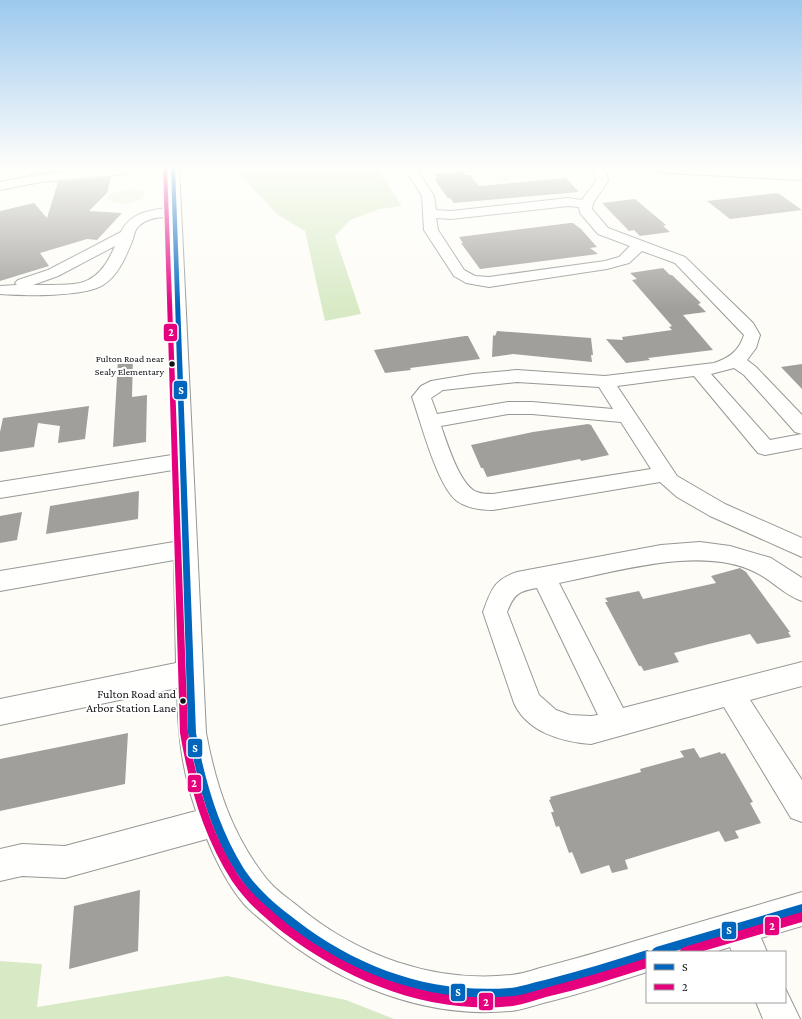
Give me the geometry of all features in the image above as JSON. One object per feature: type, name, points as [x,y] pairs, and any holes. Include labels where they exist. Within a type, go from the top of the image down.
[{"type":"street","points":[[128,234],[53,273],[1,290],[78,289],[87,287],[108,276],[115,266],[128,234],[131,226],[138,219],[148,215],[161,214]]},
{"type":"street","points":[[174,214],[192,733],[198,770],[206,801],[230,852],[256,892],[294,927],[339,955],[381,974],[427,988],[472,995],[511,993],[556,982],[646,955]]},
{"type":"street","points":[[464,214],[451,215],[429,214],[431,230],[459,273],[471,280],[481,282],[607,265],[624,260],[639,245]]},
{"type":"street","points":[[431,230],[568,214]]},
{"type":"street","points":[[591,214],[603,231],[680,260],[747,327],[752,335],[750,344],[744,354],[731,364],[716,368],[605,382],[517,376],[438,385],[428,390],[421,397],[454,484],[464,495],[478,501],[493,502],[665,474]]},
{"type":"street","points":[[735,360],[750,371],[802,427]]},
{"type":"street","points":[[699,370],[765,448],[802,441]]},
{"type":"street","points":[[605,382],[670,481],[686,494],[711,507],[802,548]]},
{"type":"street","points":[[430,422],[508,408],[532,408],[626,416]]},
{"type":"street","points":[[0,490],[183,461]]},
{"type":"street","points":[[0,581],[186,549]]},
{"type":"street","points":[[802,591],[763,565],[730,555],[700,551],[661,554],[517,582],[502,592],[495,612],[528,703],[546,719],[570,729],[591,730],[802,674]]},
{"type":"street","points":[[544,577],[616,723]]},
{"type":"street","points":[[0,712],[189,673]]},
{"type":"street","points":[[730,693],[802,807]]},
{"type":"street","points":[[0,865],[22,860],[65,862],[215,821]]},
{"type":"street","points":[[663,951],[744,940],[802,908]]},
{"type":"street","points":[[774,1003],[782,1019]]},
{"type":"green space","points":[[277,214],[367,214],[350,220],[335,236],[361,314],[325,321],[305,231]]},
{"type":"green space","points":[[0,961],[42,964],[37,1007],[227,976],[346,1000],[394,1019],[0,1019]]},
{"type":"building","points":[[0,214],[43,214],[47,218],[48,214],[121,214],[97,240],[87,239],[40,253],[49,266],[0,281]]},
{"type":"building","points":[[612,214],[652,214],[666,225],[663,226],[670,232],[640,236],[634,230],[629,231]]},
{"type":"building","points":[[723,214],[774,214],[730,219]]},
{"type":"building","points":[[573,223],[581,229],[597,247],[590,248],[598,254],[480,269],[461,243],[463,243],[459,237]]},
{"type":"building","points":[[663,268],[701,303],[698,304],[706,312],[683,315],[713,350],[648,358],[650,360],[626,363],[606,339],[623,340],[622,337],[672,330],[669,327],[672,326],[632,280],[637,279],[630,273]]},
{"type":"building","points":[[497,331],[591,338],[593,355],[591,355],[592,362],[513,354],[492,357],[493,335],[495,336]]},
{"type":"building","points":[[468,336],[480,359],[410,368],[411,370],[385,373],[374,350]]},
{"type":"building","points":[[133,357],[132,397],[147,395],[146,442],[113,447],[118,359]]},
{"type":"building","points":[[802,364],[802,389],[781,367]]},
{"type":"building","points":[[89,406],[85,439],[58,443],[60,426],[38,423],[34,447],[0,452],[0,432],[3,418]]},
{"type":"building","points":[[588,424],[591,425],[609,455],[581,461],[580,459],[487,477],[483,468],[481,468],[471,445],[533,432]]},
{"type":"building","points":[[139,491],[138,519],[46,534],[50,506]]},
{"type":"building","points":[[22,512],[17,540],[0,543],[0,516]]},
{"type":"building","points":[[740,568],[746,572],[790,632],[788,632],[791,637],[757,644],[750,634],[674,653],[679,662],[644,671],[641,666],[639,666],[605,602],[608,602],[605,598],[639,591],[643,599],[716,583],[711,576]]},
{"type":"building","points":[[128,733],[125,784],[0,811],[0,759]]},
{"type":"building","points":[[694,748],[700,758],[720,752],[721,754],[725,753],[753,802],[750,803],[761,823],[735,831],[739,838],[725,842],[719,831],[625,860],[628,869],[612,873],[609,865],[581,874],[572,852],[569,853],[559,826],[556,827],[551,812],[554,812],[549,800],[551,799],[550,797],[641,772],[640,769],[684,757],[680,751]]},
{"type":"building","points":[[140,890],[138,951],[69,969],[74,906]]},
{"type":"transit line","name":"2","points":[[167,214],[184,733],[193,777],[206,820],[224,860],[236,879],[249,897],[260,908],[306,944],[332,960],[360,974],[389,986],[419,994],[449,1000],[480,1002],[511,1001],[583,983],[646,963]]},
{"type":"transit line","name":"S","points":[[175,214],[192,733],[201,775],[213,816],[221,836],[242,874],[265,902],[308,936],[334,952],[362,966],[390,978],[419,986],[449,992],[479,994],[510,993],[582,975],[646,955]]},
{"type":"transit line","name":"S","points":[[659,951],[802,909]]},
{"type":"transit line","name":"2","points":[[687,951],[802,917]]},
{"type":"place","name":"Fulton Road near Sealy Elementary","points":[[172,364]]},
{"type":"place","name":"Fulton Road and Arbor Station Lane","points":[[183,701]]}]
